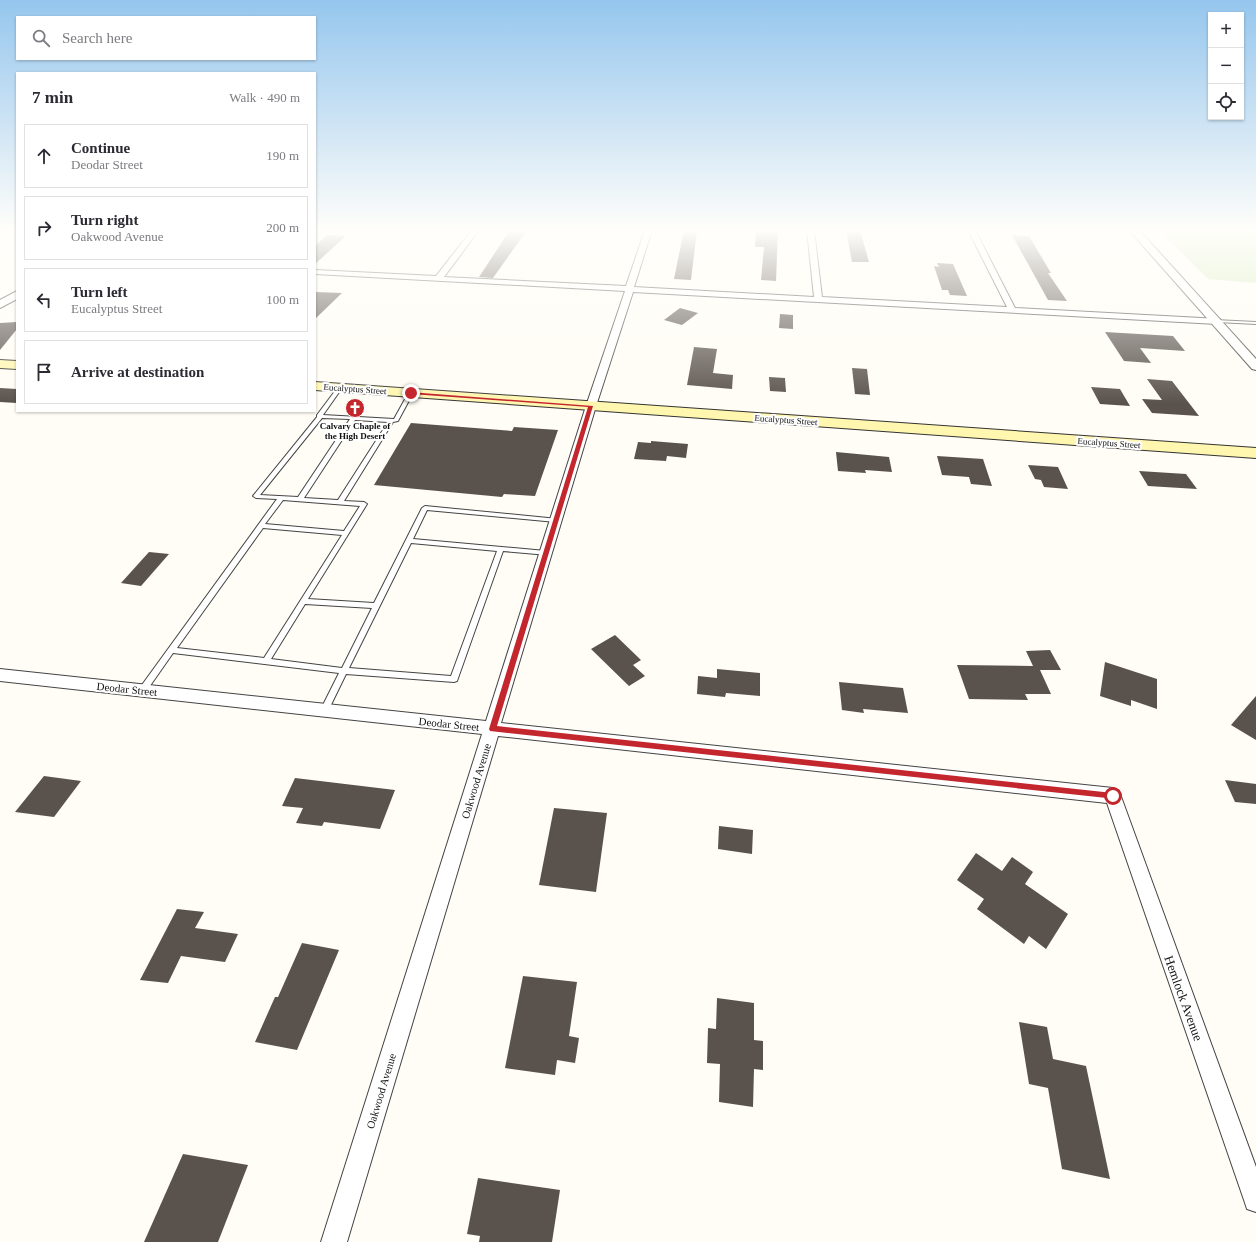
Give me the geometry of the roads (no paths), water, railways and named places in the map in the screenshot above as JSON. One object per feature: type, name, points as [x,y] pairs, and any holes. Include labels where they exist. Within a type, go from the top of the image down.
[{"type":"main road","points":[[0,364],[16,365]]},
{"type":"main road","name":"Eucalyptus Street","points":[[316,386],[1256,453]]},
{"type":"street","points":[[611,288],[1217,321]]},
{"type":"street","points":[[817,288],[818,299]]},
{"type":"street","points":[[1001,288],[1012,309]]},
{"type":"street","points":[[1187,288],[1256,366]]},
{"type":"street","name":"Oakwood Avenue","points":[[334,1242],[591,406],[631,289]]},
{"type":"street","points":[[0,305],[16,295]]},
{"type":"street","name":"Deodar Street","points":[[0,675],[1113,796]]},
{"type":"street","name":"Hemlock Avenue","points":[[1113,796],[1256,1200]]},
{"type":"lane","points":[[1217,321],[1256,323]]},
{"type":"lane","points":[[266,661],[364,504],[256,496],[321,416],[319,416],[340,388]]},
{"type":"lane","points":[[321,416],[395,421],[411,393]]},
{"type":"lane","points":[[300,500],[354,418]]},
{"type":"lane","points":[[340,502],[392,420]]},
{"type":"lane","points":[[142,691],[281,498]]},
{"type":"lane","points":[[324,711],[425,508],[556,520]]},
{"type":"lane","points":[[261,526],[346,533]]},
{"type":"lane","points":[[408,541],[546,553]]},
{"type":"lane","points":[[172,650],[344,671],[454,679],[501,549]]},
{"type":"lane","points":[[303,601],[376,606]]},
{"type":"place","name":"Calvary Chaple of the High Desert","points":[[355,408]]}]
